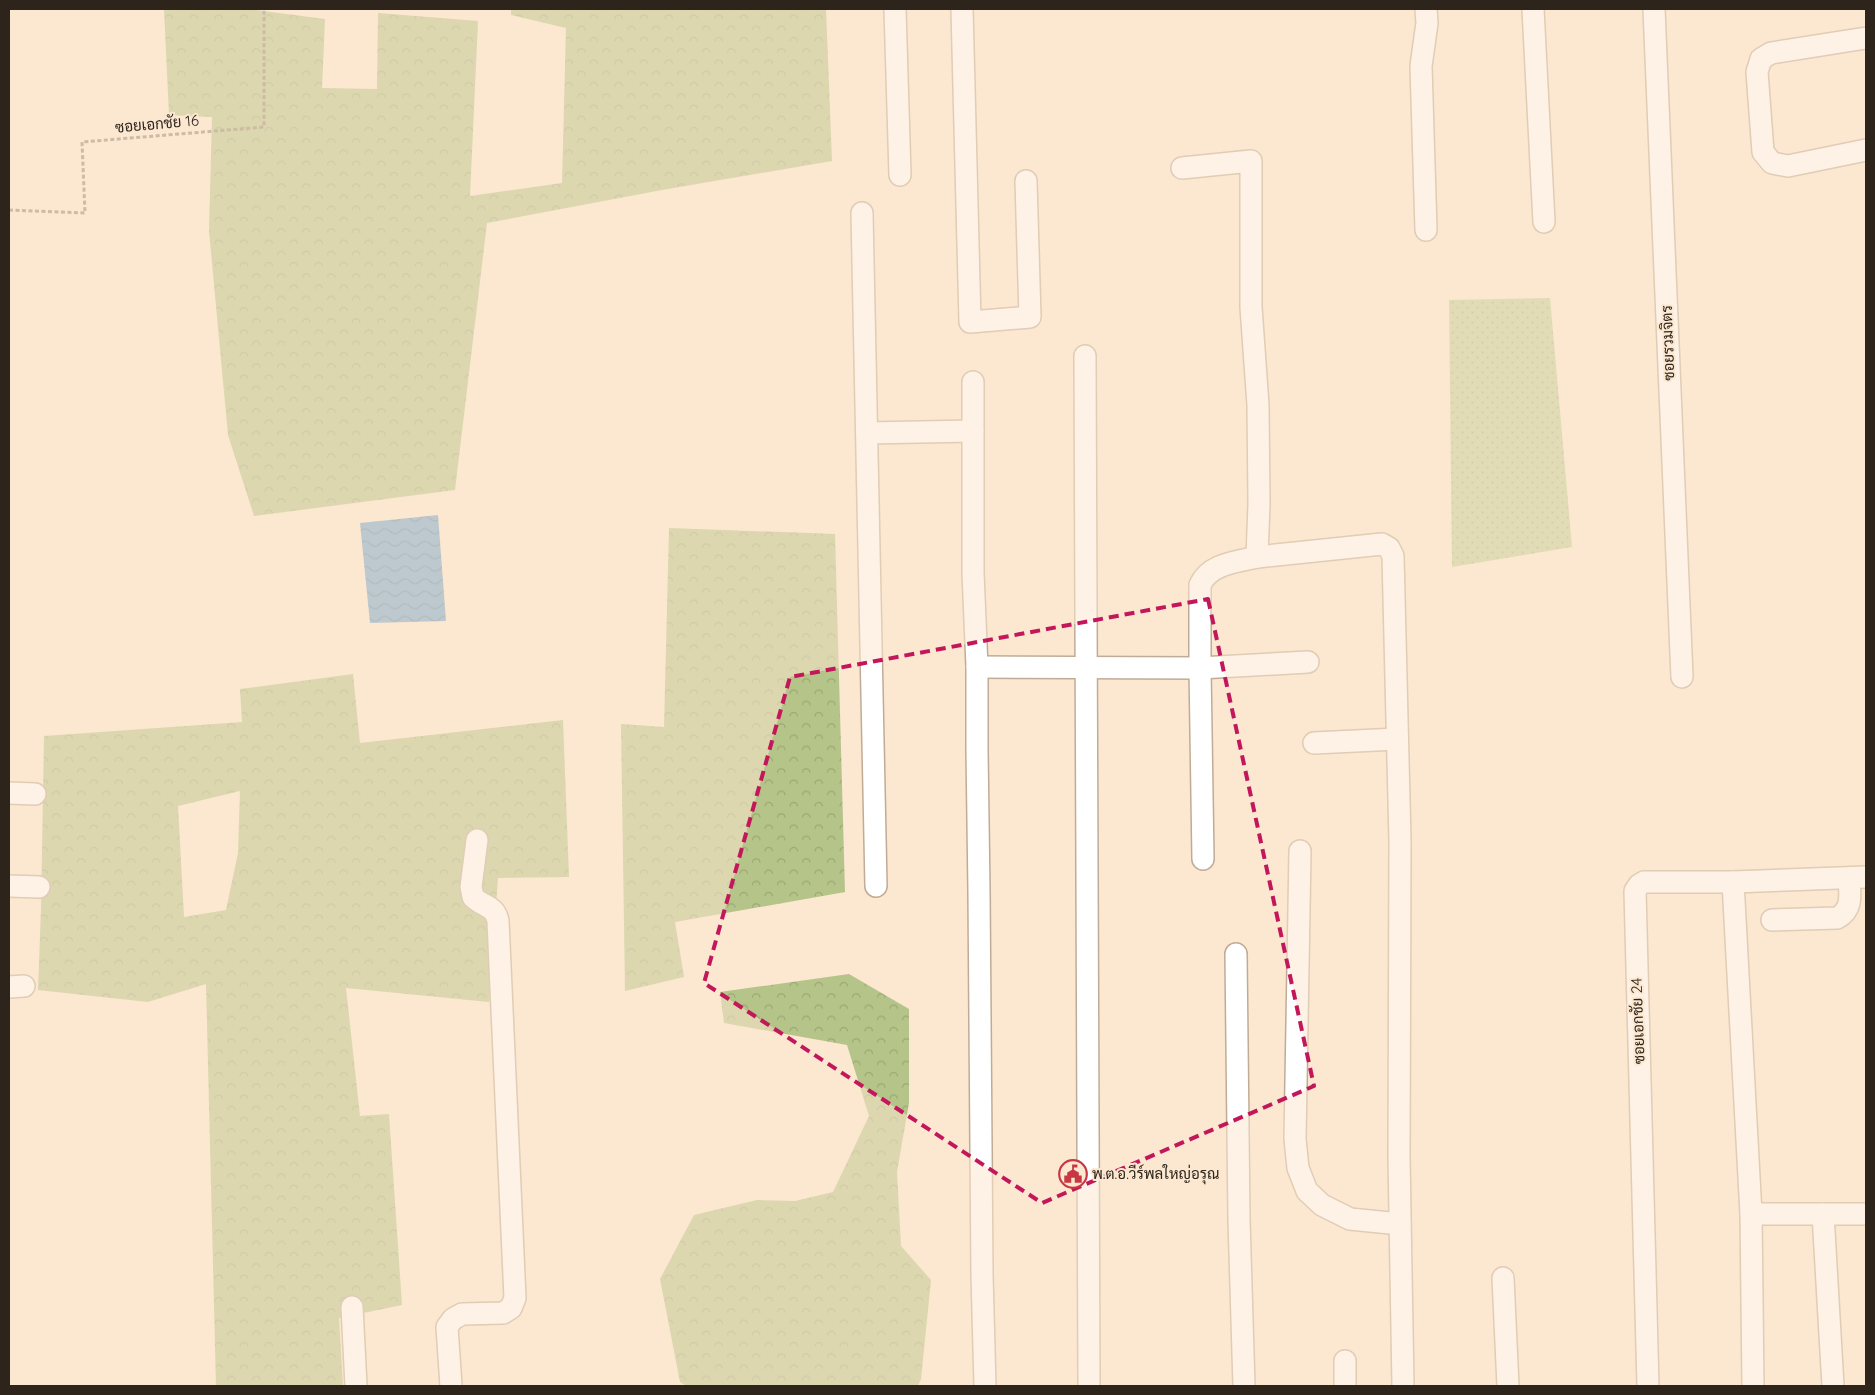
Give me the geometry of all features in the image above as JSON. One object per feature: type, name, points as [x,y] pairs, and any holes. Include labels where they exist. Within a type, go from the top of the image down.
[{"type":"street","points":[[894,9],[900,175]]},
{"type":"street","points":[[962,9],[970,322],[1030,317],[1026,181]]},
{"type":"street","points":[[1426,9],[1427,23],[1421,66],[1426,230]]},
{"type":"street","points":[[1533,9],[1544,222]]},
{"type":"street","name":"ซอยรวมจิตร","points":[[1654,9],[1682,677]]},
{"type":"street","points":[[1866,38],[1771,53],[1761,58],[1756,72],[1762,152],[1772,164],[1788,166],[1866,150]]},
{"type":"street","points":[[1182,168],[1251,161],[1251,307],[1258,405],[1259,504],[1257,557]]},
{"type":"street","points":[[862,213],[876,886]]},
{"type":"street","points":[[1085,356],[1089,1386]]},
{"type":"street","points":[[973,382],[973,573],[978,666],[977,750],[980,892],[982,1265],[985,1386]]},
{"type":"street","points":[[867,433],[973,431]]},
{"type":"street","points":[[1203,859],[1200,585],[1204,576],[1211,570],[1257,557],[1382,544],[1389,548],[1393,556],[1400,840],[1402,1386]]},
{"type":"street","points":[[978,666],[1200,668],[1308,662]]},
{"type":"street","points":[[1314,743],[1397,739]]},
{"type":"street","points":[[9,793],[35,794]]},
{"type":"street","points":[[451,1386],[447,1327],[453,1319],[462,1314],[503,1313],[511,1308],[516,1298],[498,921],[496,912],[473,897],[471,887],[477,840]]},
{"type":"street","points":[[1300,850],[1295,1139],[1298,1168],[1307,1190],[1322,1205],[1350,1219],[1400,1224]]},
{"type":"street","points":[[1772,920],[1837,918],[1847,910],[1858,878]]},
{"type":"street","name":"ซอยเอกชัย 24","points":[[1648,1386],[1635,891],[1644,882],[1733,882],[1858,878]]},
{"type":"street","points":[[1733,882],[1751,1214],[1753,1386]]},
{"type":"street","points":[[9,886],[39,887]]},
{"type":"street","points":[[1236,954],[1239,1220],[1244,1386]]},
{"type":"street","points":[[1751,1214],[1866,1214]]},
{"type":"street","points":[[1823,1214],[1833,1386]]},
{"type":"street","points":[[1503,1278],[1508,1386]]},
{"type":"street","points":[[352,1307],[356,1386]]},
{"type":"street","points":[[1345,1361],[1345,1386]]},
{"type":"path","name":"ซอยเอกชัย 16","points":[[9,210],[86,213],[82,142],[264,127],[264,9]]},
{"type":"highlighted area","points":[[1208,599],[1314,1086],[1042,1203],[704,983],[790,677]]},
{"type":"green space","points":[[164,9],[249,9],[325,19],[322,88],[377,89],[378,13],[478,21],[470,196],[562,183],[566,28],[511,15],[511,9],[826,9],[832,161],[662,190],[487,223],[455,490],[254,516],[228,435],[209,231],[212,117],[169,115]]},
{"type":"green space","points":[[1550,298],[1572,547],[1452,567],[1449,300]]},
{"type":"green space","points":[[669,528],[835,534],[845,892],[675,922],[684,977],[625,991],[621,724],[664,727]]},
{"type":"green space","points":[[353,674],[360,743],[563,720],[569,877],[498,878],[489,1002],[346,988],[360,1116],[389,1114],[402,1305],[339,1318],[343,1386],[216,1386],[206,984],[148,1002],[38,990],[44,736],[242,722],[240,689]],"holes":[[[240,791],[238,853],[226,910],[184,917],[178,806]]]},
{"type":"green space","points":[[849,974],[909,1009],[909,1103],[897,1172],[901,1246],[931,1280],[921,1379],[918,1386],[686,1386],[680,1382],[660,1279],[694,1215],[757,1200],[795,1201],[833,1192],[869,1116],[847,1045],[724,1023],[720,992]]},
{"type":"water","points":[[438,515],[446,621],[370,623],[360,523]]},
{"type":"place","name":"พ.ต.อ.วีร์พลใหญ่อรุณ","points":[[1073,1174]]}]
